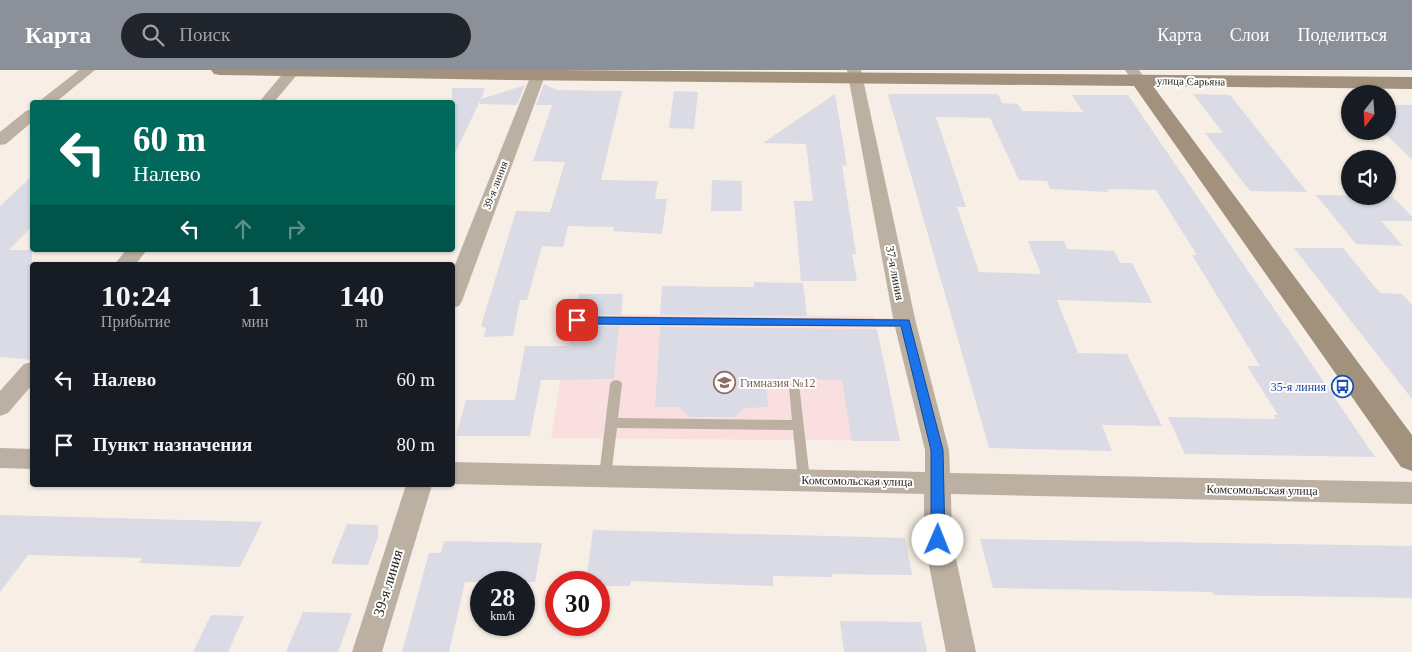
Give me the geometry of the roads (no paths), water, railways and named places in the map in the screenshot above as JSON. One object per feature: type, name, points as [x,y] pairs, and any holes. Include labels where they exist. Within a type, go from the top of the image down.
[{"type":"main road","name":"улица Сарьяна","points":[[220,70],[1136,75],[1412,83]]},
{"type":"main road","points":[[1136,75],[1412,458]]},
{"type":"street","points":[[50,100],[88,70]]},
{"type":"street","points":[[268,100],[294,70]]},
{"type":"street","name":"39-я линия","points":[[455,292],[474,238],[539,73]]},
{"type":"street","name":"37-я линия","points":[[855,74],[906,323],[937,450],[939,482],[938,540],[962,652]]},
{"type":"street","points":[[0,140],[30,116]]},
{"type":"street","points":[[127,262],[135,252]]},
{"type":"street","points":[[0,407],[30,372]]},
{"type":"street","points":[[0,458],[30,459]]},
{"type":"street","name":"Комсомольская улица","points":[[455,473],[1412,493]]},
{"type":"street","name":"39-я линия","points":[[367,652],[418,487]]},
{"type":"lane","points":[[577,320],[906,323]]},
{"type":"lane","points":[[605,476],[616,384]]},
{"type":"lane","points":[[796,387],[804,480]]},
{"type":"lane","points":[[611,423],[799,426]]},
{"type":"place","name":"Гимназия №12","points":[[724,383]]},
{"type":"place","name":"35-я линия","points":[[1342,387]]}]
